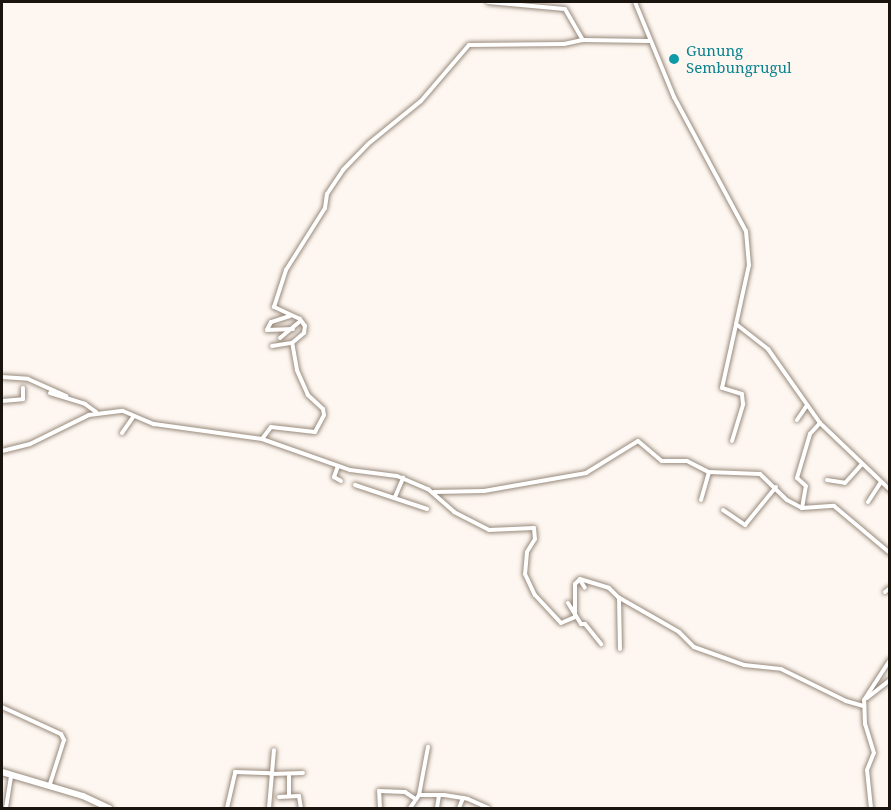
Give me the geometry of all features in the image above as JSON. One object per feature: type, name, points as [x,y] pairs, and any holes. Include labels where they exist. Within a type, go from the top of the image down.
[{"type":"main road","points":[[2,772],[83,796],[109,808]]},
{"type":"street","points":[[488,2],[565,9],[583,40]]},
{"type":"street","points":[[635,2],[683,115],[746,231],[749,265],[722,388],[742,394],[742,412],[732,441]]},
{"type":"street","points":[[272,346],[292,343],[305,330],[299,322],[300,319],[274,309],[282,280],[309,229],[326,208],[327,194],[351,161],[421,101],[467,46],[564,44],[583,40],[650,41]]},
{"type":"street","points":[[291,315],[271,322],[267,330],[293,329]]},
{"type":"street","points":[[280,338],[299,322]]},
{"type":"street","points":[[736,324],[768,349],[820,423],[890,490]]},
{"type":"street","points":[[262,439],[271,427],[315,432],[324,415],[299,377],[292,343]]},
{"type":"street","points":[[2,377],[28,378],[96,412]]},
{"type":"street","points":[[2,401],[23,399],[23,388]]},
{"type":"street","points":[[50,393],[66,396]]},
{"type":"street","points":[[797,420],[807,405]]},
{"type":"street","points":[[2,451],[30,444],[96,412],[123,411],[133,417],[190,431],[262,439],[338,466],[403,478],[434,492],[454,512],[489,530],[534,528],[535,540],[528,549],[524,571],[534,593],[561,623],[572,621],[576,611]]},
{"type":"street","points":[[122,433],[133,417]]},
{"type":"street","points":[[802,508],[806,486],[797,478],[810,434],[820,423]]},
{"type":"street","points":[[434,492],[480,491],[570,478],[606,465],[636,441],[662,461],[687,461],[709,472],[760,474],[787,500],[802,508],[834,506],[890,553]]},
{"type":"street","points":[[827,480],[845,483],[862,464]]},
{"type":"street","points":[[338,466],[334,477],[341,481]]},
{"type":"street","points":[[701,500],[709,472]]},
{"type":"street","points":[[394,497],[403,478]]},
{"type":"street","points":[[868,502],[881,482]]},
{"type":"street","points":[[355,485],[427,509]]},
{"type":"street","points":[[723,510],[745,525],[776,487]]},
{"type":"street","points":[[580,579],[575,584],[576,611],[581,624],[585,624],[601,644]]},
{"type":"street","points":[[580,579],[585,588]]},
{"type":"street","points":[[580,579],[607,586],[619,598],[679,632],[693,647],[744,664],[781,669],[843,700],[864,706]]},
{"type":"street","points":[[885,592],[890,588]]},
{"type":"street","points":[[619,598],[620,649]]},
{"type":"street","points":[[568,603],[576,611]]},
{"type":"street","points":[[871,808],[867,770],[874,753],[865,724],[864,700],[890,660]]},
{"type":"street","points":[[864,700],[890,680]]},
{"type":"street","points":[[2,707],[62,734],[64,740],[50,787]]},
{"type":"street","points":[[410,808],[416,796],[428,747]]},
{"type":"street","points":[[268,808],[274,750]]},
{"type":"street","points":[[227,808],[235,772],[289,776],[303,773]]},
{"type":"street","points":[[6,808],[11,775]]},
{"type":"street","points":[[289,776],[289,796]]},
{"type":"street","points":[[380,808],[379,791],[405,792],[416,796],[439,795],[463,798],[488,808]]},
{"type":"street","points":[[437,808],[439,795]]},
{"type":"street","points":[[279,797],[299,796],[301,808]]},
{"type":"street","points":[[459,808],[463,798]]},
{"type":"place","name":"Gunung Sembungrugul","points":[[674,59]]}]
